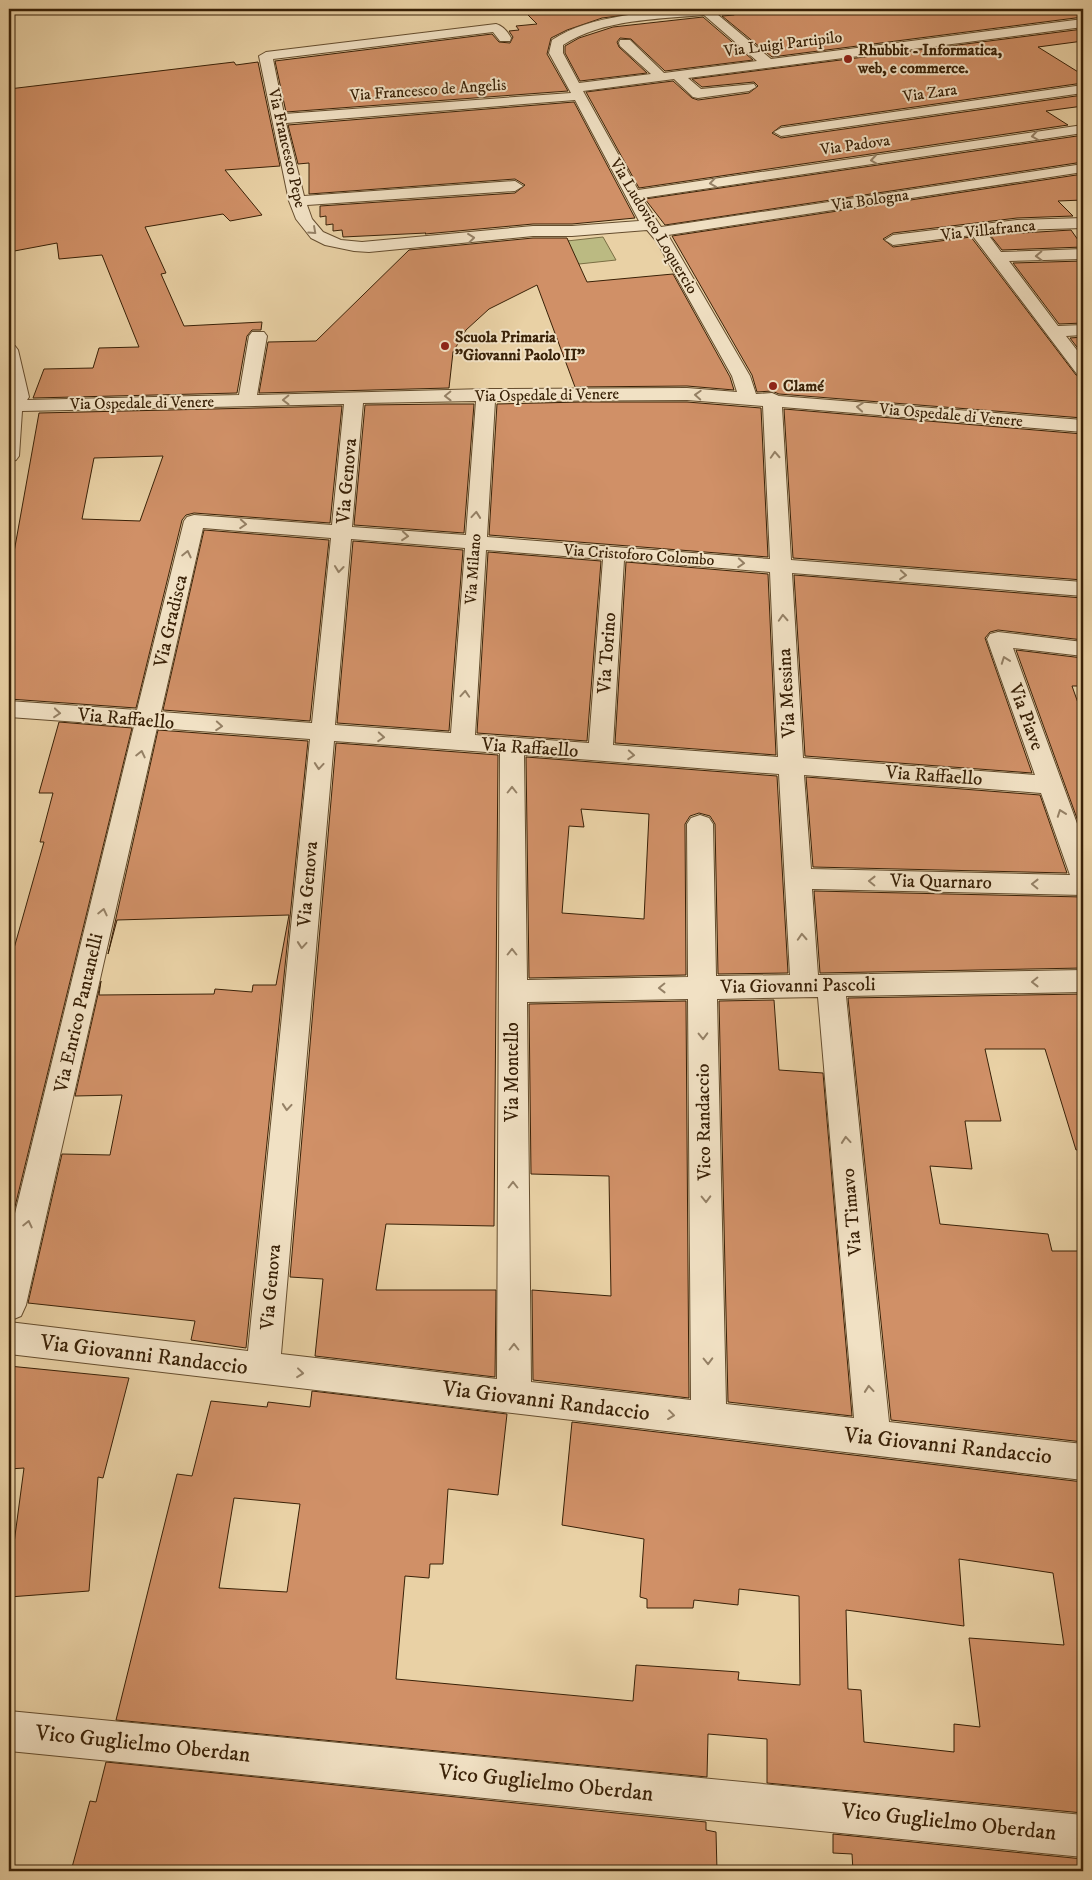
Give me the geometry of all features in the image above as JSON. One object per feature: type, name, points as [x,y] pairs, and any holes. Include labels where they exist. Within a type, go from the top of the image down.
[{"type":"street","points":[[707,12],[734,9]]},
{"type":"street","points":[[707,12],[769,64]]},
{"type":"street","name":"Via Ludovico Loquercio","points":[[707,12],[597,24],[570,32],[557,43],[556,53],[633,195],[653,228],[664,240],[741,376],[748,397]]},
{"type":"street","name":"Via Luigi Partipilo","points":[[577,92],[662,78],[1083,24]]},
{"type":"street","name":"Via Francesco Pepe","points":[[505,38],[496,28],[266,56],[297,201],[307,225],[318,236],[337,244],[359,247],[389,246],[532,231],[653,228]]},
{"type":"street","points":[[625,43],[662,78]]},
{"type":"street","points":[[677,76],[698,94],[749,87]]},
{"type":"street","name":"Via Zara","points":[[781,132],[1083,89]]},
{"type":"street","name":"Via Francesco de Angelis","points":[[279,119],[577,92]]},
{"type":"street","name":"Via Padova","points":[[633,195],[1083,129]]},
{"type":"street","name":"Via Bologna","points":[[653,228],[1083,168]]},
{"type":"street","points":[[297,201],[515,186]]},
{"type":"street","name":"Via Villafranca","points":[[893,240],[1018,225],[1083,222]]},
{"type":"street","points":[[976,230],[1083,370]]},
{"type":"street","points":[[996,257],[1083,254]]},
{"type":"street","points":[[1053,331],[1083,330]]},
{"type":"street","points":[[247,401],[258,336]]},
{"type":"street","points":[[9,350],[20,397],[10,406],[10,448]]},
{"type":"street","name":"Via Ospedale di Venere","points":[[10,406],[486,395],[687,394],[772,399],[1083,428]]},
{"type":"street","name":"Via Milano","points":[[462,743],[474,542],[486,395]]},
{"type":"street","name":"Via Genova","points":[[263,1369],[354,398]]},
{"type":"street","name":"Via Messina","points":[[772,399],[791,765],[799,879],[818,986]]},
{"type":"street","name":"Via Cristoforo Colombo","points":[[194,521],[343,531],[1083,590]]},
{"type":"street","name":"Via Gradisca","points":[[149,721],[194,521]]},
{"type":"street","name":"Via Torino","points":[[600,753],[614,553]]},
{"type":"street","name":"Via Piave","points":[[1083,649],[998,640],[1083,875]]},
{"type":"street","name":"Via Raffaello","points":[[9,709],[149,721],[791,765],[1051,785]]},
{"type":"street","name":"Via Enrico Pantanelli","points":[[9,1305],[149,721]]},
{"type":"street","name":"Via Montello","points":[[512,747],[514,1396]]},
{"type":"street","name":"Vico Randaccio","points":[[700,824],[709,1420]]},
{"type":"street","name":"Via Quarnaro","points":[[799,879],[1083,885]]},
{"type":"street","name":"Via Giovanni Pascoli","points":[[512,991],[1083,981]]},
{"type":"street","name":"Via Timavo","points":[[818,986],[873,1438]]},
{"type":"street","name":"Via Giovanni Randaccio","points":[[9,1338],[263,1369],[1083,1462]]},
{"type":"street","name":"Vico Guglielmo Oberdan","points":[[9,1731],[1083,1836]]},
{"type":"shaded area","points":[[603,237],[616,260],[533,269],[522,246]]},
{"type":"building","points":[[522,9],[674,9],[602,18],[567,30],[551,38],[547,54],[568,91],[286,112],[275,61],[492,34],[499,42],[510,43],[513,37],[509,31],[519,30],[516,26],[537,24]]},
{"type":"building","points":[[742,9],[1083,9],[1083,17],[772,57],[722,16],[734,15]]},
{"type":"building","points":[[703,17],[753,60],[665,71],[631,39],[620,38],[617,42],[619,47],[647,73],[580,81],[565,53],[565,46],[579,38],[613,27]]},
{"type":"building","points":[[1083,29],[1083,41],[1038,47],[1083,75],[1083,83],[781,126],[772,133],[781,138],[1083,95],[1083,106],[1046,111],[1068,125],[639,188],[586,92],[673,81],[692,98],[698,100],[749,93],[758,86],[754,82],[702,87],[692,79]]},
{"type":"building","points":[[234,62],[236,65],[258,62],[280,166],[225,170],[262,215],[230,221],[223,214],[145,227],[166,273],[161,274],[184,326],[262,322],[261,330],[252,330],[247,336],[237,393],[33,398],[44,369],[93,368],[99,348],[139,347],[102,255],[59,259],[57,243],[9,252],[9,89]]},
{"type":"building","points":[[574,102],[635,218],[572,224],[533,224],[425,234],[343,237],[342,230],[333,231],[333,224],[326,225],[326,216],[320,217],[320,206],[515,193],[525,185],[515,179],[309,194],[309,163],[298,164],[288,125]]},
{"type":"building","points":[[1077,136],[1083,140],[1083,162],[665,225],[645,199]]},
{"type":"building","points":[[1083,174],[1083,200],[1058,201],[1073,216],[1017,218],[893,233],[883,239],[893,247],[971,237],[1076,375],[1083,377],[1083,381],[1080,381],[1083,386],[1083,418],[779,394],[772,391],[757,392],[752,375],[672,236]]},
{"type":"building","points":[[1071,230],[1083,247],[1002,250],[990,235]]},
{"type":"building","points":[[533,238],[567,238],[587,282],[673,274],[730,377],[734,390],[687,386],[575,387],[537,285],[489,309],[466,330],[453,352],[449,388],[259,393],[268,342],[316,341],[409,250]]},
{"type":"building","points":[[1083,261],[1083,323],[1059,324],[1013,263]]},
{"type":"building","points":[[1083,337],[1083,355],[1070,338]]},
{"type":"building","points":[[687,402],[761,408],[768,557],[489,535],[497,404]]},
{"type":"building","points":[[474,404],[464,533],[354,525],[365,405]]},
{"type":"building","points":[[342,406],[330,523],[194,513],[186,515],[182,520],[136,708],[9,699],[9,580],[39,413]],"holes":[[[163,456],[140,521],[82,519],[94,458]]]},
{"type":"building","points":[[784,409],[1083,434],[1083,580],[793,558]]},
{"type":"building","points":[[204,530],[329,540],[310,721],[163,710]]},
{"type":"building","points":[[353,541],[463,550],[449,731],[337,723]]},
{"type":"building","points":[[488,552],[601,561],[587,741],[477,733]]},
{"type":"building","points":[[626,562],[768,574],[776,755],[615,743]]},
{"type":"building","points":[[794,575],[1083,598],[1083,640],[998,630],[990,632],[985,638],[1032,773],[805,756]]},
{"type":"building","points":[[1016,650],[1083,658],[1083,686],[1072,686],[1083,717],[1083,835]]},
{"type":"building","points":[[59,722],[132,728],[9,1231],[9,966],[44,842],[40,842],[53,793],[39,793]]},
{"type":"building","points":[[158,730],[308,741],[246,1348],[191,1340],[195,1321],[28,1303],[62,1154],[110,1155],[122,1095],[75,1096],[101,981],[99,995],[214,994],[215,989],[252,992],[253,985],[276,985],[289,915],[117,920],[108,954]]},
{"type":"building","points":[[336,743],[498,755],[494,1226],[386,1224],[376,1290],[496,1290],[495,1377],[315,1356],[323,1279],[290,1277]]},
{"type":"building","points":[[526,757],[777,776],[788,973],[718,974],[715,824],[710,816],[699,813],[690,816],[685,824],[686,975],[529,978]],"holes":[[[581,809],[649,814],[644,919],[562,913],[569,826],[584,827]]]},
{"type":"building","points":[[806,777],[1040,795],[1067,873],[813,867]]},
{"type":"building","points":[[814,891],[1083,897],[1083,968],[820,973]]},
{"type":"building","points":[[1083,994],[1083,1149],[1076,1150],[1045,1049],[985,1049],[1001,1121],[965,1121],[972,1169],[930,1166],[940,1224],[1048,1234],[1052,1251],[1083,1251],[1083,1442],[891,1420],[848,998]]},
{"type":"building","points":[[774,1000],[779,1070],[823,1073],[852,1416],[728,1402],[719,1001]]},
{"type":"building","points":[[686,1001],[689,1398],[533,1380],[532,1290],[611,1296],[609,1176],[531,1174],[529,1004]]},
{"type":"building","points":[[9,1366],[129,1378],[103,1478],[98,1477],[89,1591],[9,1597],[9,1581],[24,1468],[9,1469]]},
{"type":"building","points":[[312,1391],[507,1414],[498,1495],[448,1489],[443,1564],[430,1564],[429,1578],[405,1576],[396,1679],[633,1701],[636,1665],[739,1672],[738,1680],[800,1685],[799,1596],[739,1589],[738,1605],[694,1600],[693,1608],[647,1608],[647,1599],[640,1597],[644,1539],[562,1525],[572,1422],[1083,1482],[1083,1813],[767,1783],[767,1739],[708,1734],[707,1777],[116,1720],[177,1474],[192,1476],[211,1401],[267,1407],[268,1402],[310,1407]],"holes":[[[234,1498],[300,1504],[287,1592],[219,1588]],[[959,1559],[1053,1573],[1064,1645],[969,1638],[980,1727],[954,1724],[954,1752],[864,1742],[861,1690],[848,1689],[846,1610],[964,1626]]]},
{"type":"building","points":[[106,1762],[706,1822],[706,1830],[716,1832],[717,1871],[71,1871],[90,1801],[96,1802]]},
{"type":"building","points":[[833,1834],[1083,1859],[1083,1871],[853,1871],[852,1854],[833,1853]]},
{"type":"place","name":"Rhubbit - Informatica, web, e commerce.","points":[[848,59]]},
{"type":"place","name":"Scuola Primaria \"Giovanni Paolo II\"","points":[[445,346]]},
{"type":"place","name":"Clamé","points":[[773,386]]}]
